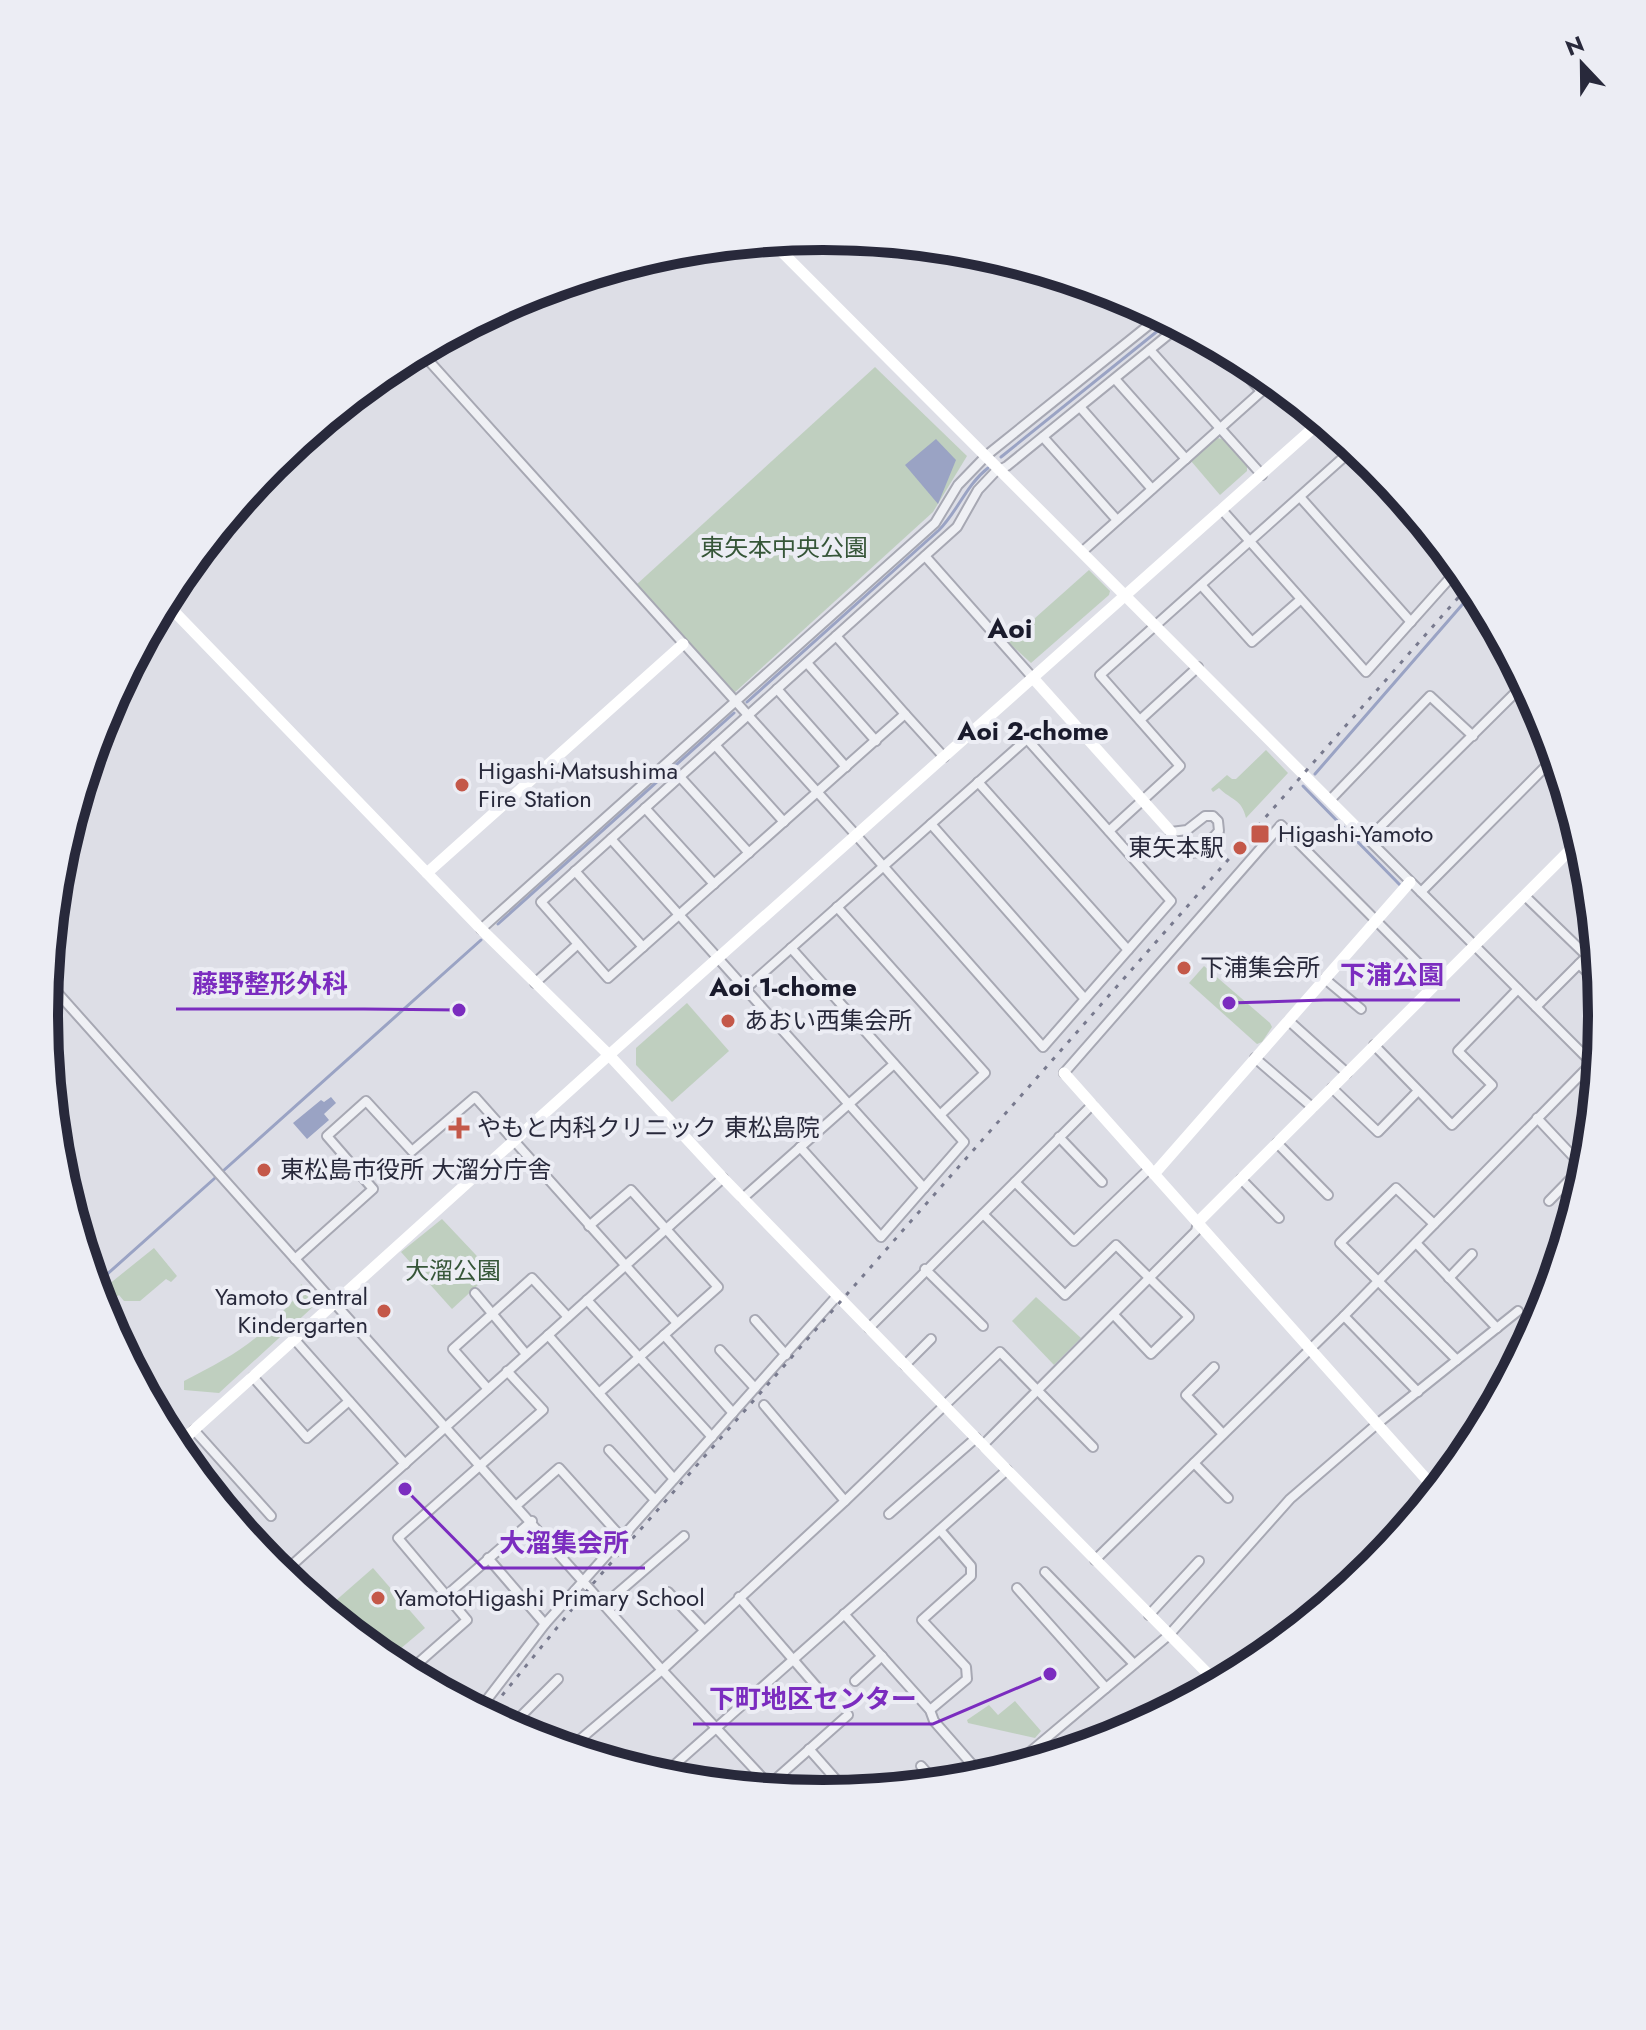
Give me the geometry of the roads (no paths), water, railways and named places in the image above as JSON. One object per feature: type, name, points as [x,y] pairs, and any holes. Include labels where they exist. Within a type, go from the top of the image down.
[{"type":"street","points":[[782,252],[1586,1057]]},
{"type":"street","points":[[481,929],[935,523],[958,485],[987,455],[1150,324]]},
{"type":"street","points":[[905,714],[608,978],[541,902],[957,527],[978,490],[1001,469],[1170,334]]},
{"type":"street","points":[[1150,350],[1262,475]]},
{"type":"street","points":[[428,360],[856,835],[883,866],[1043,1047],[1171,901],[1027,739],[883,866],[745,989]]},
{"type":"street","points":[[1115,379],[1186,459]]},
{"type":"street","points":[[1083,551],[1261,391],[1254,383]]},
{"type":"street","points":[[1080,407],[1152,489]]},
{"type":"street","points":[[185,1438],[609,1055],[1313,428]]},
{"type":"street","points":[[1043,437],[1117,520]]},
{"type":"street","points":[[1109,831],[1180,766],[1100,675],[1345,456]]},
{"type":"street","points":[[1300,497],[1411,622]]},
{"type":"street","points":[[1222,510],[1366,672],[1450,578]]},
{"type":"street","points":[[925,556],[1188,853],[1196,854],[1219,831],[1219,824],[1213,816],[1205,816],[1187,830],[1171,832]]},
{"type":"street","points":[[1201,585],[1252,642],[1300,600]]},
{"type":"street","points":[[174,611],[1209,1675]]},
{"type":"street","points":[[836,636],[944,757]]},
{"type":"street","points":[[427,873],[683,644]]},
{"type":"street","points":[[807,663],[876,741]]},
{"type":"street","points":[[1140,720],[1198,667]]},
{"type":"street","points":[[777,689],[846,767]]},
{"type":"street","points":[[1368,839],[1516,692]]},
{"type":"street","points":[[1330,800],[1430,696],[1473,736]]},
{"type":"street","points":[[715,745],[784,822]]},
{"type":"street","points":[[1421,892],[1546,766]]},
{"type":"street","points":[[680,777],[749,853]]},
{"type":"street","points":[[978,782],[1128,950]]},
{"type":"street","points":[[645,808],[714,884]]},
{"type":"street","points":[[931,824],[1085,999]]},
{"type":"street","points":[[1429,1482],[1064,1073],[1281,825],[1437,982]]},
{"type":"street","points":[[611,839],[924,1188]]},
{"type":"street","points":[[889,1514],[980,1442],[1114,1315],[1196,1231],[1198,1222],[1570,851]]},
{"type":"street","points":[[575,871],[643,947]]},
{"type":"street","points":[[1015,1182],[1074,1241],[1152,1171],[1410,882]]},
{"type":"street","points":[[1525,896],[1585,954]]},
{"type":"street","points":[[837,907],[985,1073],[940,1115]]},
{"type":"street","points":[[535,983],[578,944]]},
{"type":"street","points":[[791,948],[964,1142],[881,1237],[800,1147]]},
{"type":"street","points":[[1536,1007],[1585,958]]},
{"type":"street","points":[[1579,964],[1586,971]]},
{"type":"street","points":[[1325,979],[1361,1009]]},
{"type":"street","points":[[1374,1045],[1452,1125],[1492,1085],[1458,1051],[1518,989]]},
{"type":"street","points":[[59,994],[662,1670],[761,1777]]},
{"type":"street","points":[[1289,1021],[1347,1073]]},
{"type":"street","points":[[1255,1058],[1312,1107]]},
{"type":"street","points":[[743,1198],[894,1064]]},
{"type":"street","points":[[1095,1560],[1585,1073]]},
{"type":"street","points":[[1332,1088],[1378,1132],[1418,1091]]},
{"type":"street","points":[[295,1259],[373,1189],[327,1136],[366,1101],[412,1151],[475,1097],[677,1323]]},
{"type":"street","points":[[869,1328],[1092,1105]]},
{"type":"street","points":[[1537,1118],[1575,1154]]},
{"type":"street","points":[[1059,1137],[1102,1182]]},
{"type":"street","points":[[1277,1143],[1328,1195]]},
{"type":"street","points":[[292,1565],[723,1178]]},
{"type":"street","points":[[1241,1179],[1279,1218]]},
{"type":"street","points":[[1549,1201],[1569,1180]]},
{"type":"street","points":[[1434,1224],[1396,1188],[1340,1243],[1457,1360]]},
{"type":"street","points":[[589,1226],[631,1190],[718,1287],[599,1393]]},
{"type":"street","points":[[983,1214],[1065,1295],[1116,1245],[1189,1317],[1151,1354],[1114,1315]]},
{"type":"street","points":[[1416,1243],[1497,1328]]},
{"type":"street","points":[[1449,1278],[1472,1254]]},
{"type":"street","points":[[925,1269],[983,1326]]},
{"type":"street","points":[[488,1389],[453,1349],[532,1278],[568,1317]]},
{"type":"street","points":[[475,1293],[526,1354]]},
{"type":"street","points":[[486,1701],[545,1624],[837,1296]]},
{"type":"street","points":[[587,1300],[712,1437]]},
{"type":"street","points":[[1032,1751],[1169,1635],[1290,1499],[1377,1424],[1518,1311]]},
{"type":"street","points":[[1344,1316],[1418,1392]]},
{"type":"street","points":[[755,1320],[786,1355]]},
{"type":"street","points":[[548,1335],[674,1479]]},
{"type":"street","points":[[664,1335],[733,1413]]},
{"type":"street","points":[[905,1365],[931,1339]]},
{"type":"street","points":[[295,1340],[405,1464]]},
{"type":"street","points":[[720,1350],[755,1388]]},
{"type":"street","points":[[580,1740],[662,1670],[1000,1352],[1093,1447]]},
{"type":"street","points":[[1214,1367],[1186,1395],[1223,1434]]},
{"type":"street","points":[[418,1664],[467,1620],[398,1538],[543,1410],[507,1371]]},
{"type":"street","points":[[253,1377],[307,1438],[349,1401]]},
{"type":"street","points":[[764,1405],[845,1501]]},
{"type":"street","points":[[194,1430],[271,1516]]},
{"type":"street","points":[[609,1450],[655,1500]]},
{"type":"street","points":[[1194,1463],[1228,1498]]},
{"type":"street","points":[[517,1505],[559,1468],[622,1538]]},
{"type":"street","points":[[675,1765],[1007,1470]]},
{"type":"street","points":[[447,1595],[532,1521]]},
{"type":"street","points":[[930,1710],[967,1679],[966,1667],[922,1620],[971,1576],[971,1566],[940,1530]]},
{"type":"street","points":[[605,1604],[684,1536]]},
{"type":"street","points":[[488,1558],[545,1624]]},
{"type":"street","points":[[1149,1615],[1199,1561]]},
{"type":"street","points":[[1045,1572],[1134,1664]]},
{"type":"street","points":[[1017,1588],[1106,1688]]},
{"type":"street","points":[[668,1592],[704,1630]]},
{"type":"street","points":[[739,1597],[829,1701]]},
{"type":"street","points":[[844,1614],[930,1710],[934,1721],[972,1765]]},
{"type":"street","points":[[855,1681],[882,1656]]},
{"type":"street","points":[[520,1717],[558,1679]]},
{"type":"street","points":[[780,1778],[848,1715]]},
{"type":"street","points":[[809,1749],[836,1779]]},
{"type":"street","points":[[921,1766],[927,1772]]},
{"type":"water","points":[[936,439],[956,460],[938,504],[905,465]]},
{"type":"water","points":[[331,1097],[336,1103],[324,1114],[329,1120],[307,1139],[293,1123],[321,1100],[324,1102]]},
{"type":"waterway","points":[[1001,457],[1160,329]]},
{"type":"waterway","points":[[747,702],[939,530],[988,468]]},
{"type":"waterway","points":[[1315,774],[1466,601]]},
{"type":"waterway","points":[[498,924],[734,713]]},
{"type":"waterway","points":[[1303,786],[1400,885]]},
{"type":"waterway","points":[[223,1171],[481,940]]},
{"type":"waterway","points":[[105,1276],[215,1178]]},
{"type":"railway","points":[[494,1705],[590,1587],[1461,594]]},
{"type":"place","name":"Higashi-Matsushima Fire Station","points":[[462,785]]},
{"type":"place","name":"Higashi-Yamoto","points":[[1260,834]]},
{"type":"place","name":"東矢本駅","points":[[1240,848]]},
{"type":"place","name":"下浦集会所","points":[[1184,968]]},
{"type":"place","name":"下浦公園","points":[[1229,1003]]},
{"type":"place","name":"藤野整形外科","points":[[459,1010]]},
{"type":"place","name":"あおい西集会所","points":[[728,1021]]},
{"type":"place","name":"やもと内科クリニック 東松島院","points":[[459,1128]]},
{"type":"place","name":"東松島市役所 大溜分庁舎","points":[[264,1170]]},
{"type":"place","name":"Yamoto Central Kindergarten","points":[[384,1311]]},
{"type":"place","name":"大溜集会所","points":[[405,1489]]},
{"type":"place","name":"YamotoHigashi Primary School","points":[[378,1598]]},
{"type":"place","name":"下町地区センター","points":[[1050,1674]]},
{"type":"district","name":"Aoi","points":[[1010,628]]},
{"type":"district","name":"Aoi 2-chome","points":[[1033,731]]},
{"type":"district","name":"Aoi 1-chome","points":[[783,987]]},
{"type":"park label","name":"東矢本中央公園","points":[[784,548]]},
{"type":"park label","name":"大溜公園","points":[[453,1271]]}]
